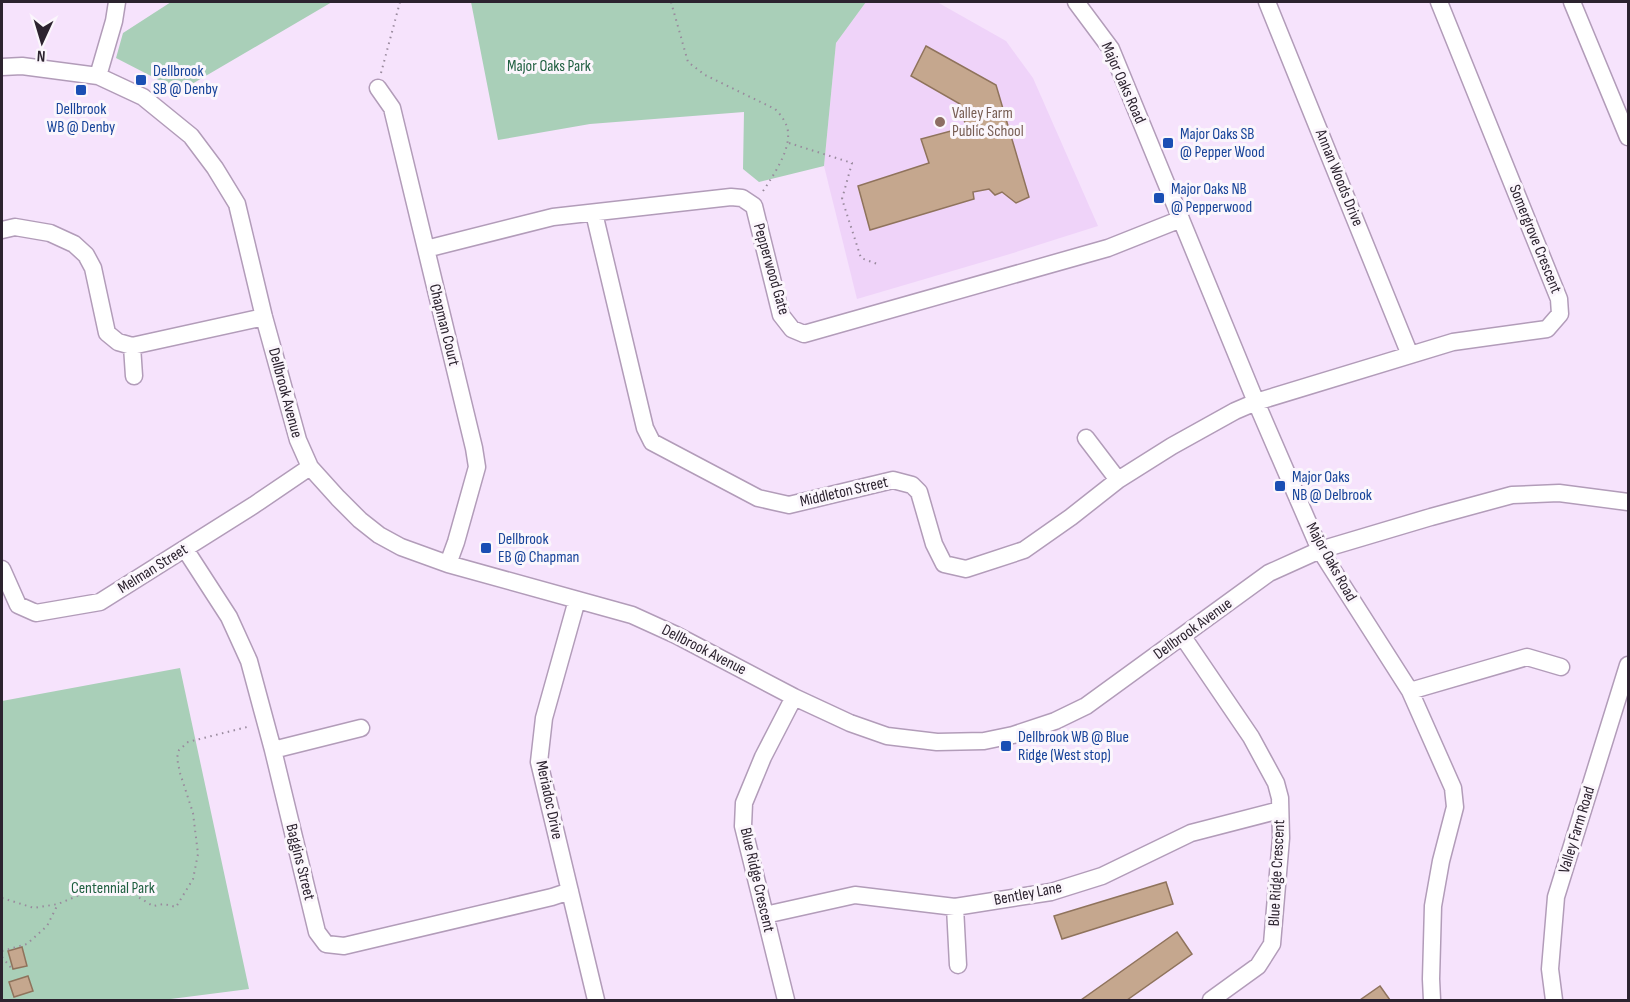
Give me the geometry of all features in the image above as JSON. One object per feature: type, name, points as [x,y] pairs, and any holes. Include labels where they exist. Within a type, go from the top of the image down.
[{"type":"street","points":[[98,76],[114,21],[117,2]]},
{"type":"street","name":"Major Oaks Road","points":[[1076,2],[1112,49],[1256,402],[1320,550],[1410,691],[1453,788],[1455,807],[1441,861],[1433,906],[1432,1000]]},
{"type":"street","name":"Annan Woods Drive","points":[[1267,2],[1410,355]]},
{"type":"street","name":"Somergrove Crescent","points":[[1256,402],[1453,342],[1547,329],[1560,314],[1559,299],[1439,2]]},
{"type":"street","points":[[1572,2],[1629,137]]},
{"type":"street","name":"Dellbrook Avenue","points":[[2,67],[22,66],[98,76],[142,97],[191,136],[215,168],[237,204],[264,317],[298,440],[310,467],[360,520],[379,535],[401,547],[448,564],[632,615],[676,635],[794,697],[850,723],[887,736],[937,742],[984,741],[1013,735],[1055,721],[1086,706],[1269,573],[1320,550],[1512,495],[1559,493],[1629,502]]},
{"type":"street","name":"Chapman Court","points":[[378,88],[392,108],[477,467],[448,564]]},
{"type":"street","name":"Pepperwood Gate","points":[[426,249],[554,218],[731,197],[742,198],[754,206],[781,315],[792,329],[804,334],[1107,248],[1181,219]]},
{"type":"street","name":"Middleton Street","points":[[594,213],[645,428],[652,442],[758,498],[789,505],[893,480],[912,485],[919,492],[934,544],[944,564],[966,569],[1024,550],[1118,480],[1181,441],[1256,402]]},
{"type":"street","points":[[2,230],[15,227],[50,232],[74,244],[86,255],[93,268],[106,333],[118,342],[132,346],[264,317]]},
{"type":"street","points":[[132,346],[134,376]]},
{"type":"street","points":[[1086,438],[1118,480]]},
{"type":"street","name":"Melman Street","points":[[2,569],[18,604],[36,613],[100,602],[310,467]]},
{"type":"street","name":"Baggins Street","points":[[185,549],[229,617],[249,661],[317,932],[326,944],[344,946],[570,891]]},
{"type":"street","name":"Meriadoc Drive","points":[[577,600],[544,718],[539,762],[596,1000]]},
{"type":"street","name":"Blue Ridge Crescent","points":[[1183,637],[1256,746],[1276,783],[1280,798],[1281,838],[1272,944],[1258,966],[1211,1000]]},
{"type":"street","points":[[1410,691],[1527,657],[1561,667]]},
{"type":"street","name":"Valley Farm Road","points":[[1554,1000],[1550,969],[1556,897],[1629,665]]},
{"type":"street","name":"Blue Ridge Crescent","points":[[786,1000],[743,826],[744,803],[763,757],[794,697]]},
{"type":"street","points":[[273,750],[361,728]]},
{"type":"street","name":"Bentley Lane","points":[[765,915],[855,895],[955,907],[1051,892],[1102,876],[1191,833],[1280,810]]},
{"type":"street","points":[[955,907],[958,965]]},
{"type":"path","points":[[378,88],[400,2]]},
{"type":"path","points":[[671,2],[688,62],[705,75],[775,109],[782,116],[789,131],[788,143],[775,172],[754,206]]},
{"type":"path","points":[[788,143],[852,163],[842,199],[861,258],[880,265]]},
{"type":"path","points":[[2,898],[33,908],[58,904],[94,889],[113,888],[129,892],[153,906],[164,904],[176,908],[193,879],[198,854],[193,813],[177,758],[179,750],[188,742],[265,723]]},
{"type":"path","points":[[2,951],[27,944],[47,926],[58,904]]},
{"type":"path","points":[[2,957],[12,969]]},
{"type":"shaded area","name":"Valley Farm Public School","points":[[866,2],[937,2],[1006,41],[1033,78],[1098,226],[857,299],[824,166],[836,43]]},
{"type":"green space","points":[[171,2],[332,2],[180,91],[116,58],[123,33]]},
{"type":"green space","name":"Major Oaks Park","points":[[471,2],[866,2],[836,43],[824,166],[759,182],[743,169],[744,112],[590,124],[498,140]]},
{"type":"green space","name":"Centennial Park","points":[[180,668],[249,989],[163,1000],[2,1000],[2,701]]},
{"type":"building","points":[[926,46],[996,85],[1029,197],[1016,203],[1002,192],[995,195],[989,189],[973,192],[974,199],[870,230],[858,186],[929,163],[921,139],[966,127],[960,104],[911,76]]},
{"type":"building","points":[[1166,882],[1173,904],[1062,939],[1054,916]]},
{"type":"building","points":[[1177,932],[1192,954],[1127,1000],[1081,1000]]},
{"type":"building","points":[[22,947],[27,966],[13,969],[8,951]]},
{"type":"building","points":[[28,976],[33,991],[14,997],[9,982]]},
{"type":"building","points":[[1380,986],[1390,1000],[1360,1000]]},
{"type":"place","name":"Dellbrook SB @ Denby","points":[[141,80]]},
{"type":"place","name":"Dellbrook WB @ Denby","points":[[81,90]]},
{"type":"place","name":"Valley Farm Public School","points":[[940,122]]},
{"type":"place","name":"Major Oaks SB @ Pepper Wood","points":[[1168,143]]},
{"type":"place","name":"Major Oaks NB @ Pepperwood","points":[[1159,198]]},
{"type":"place","name":"Major Oaks NB @ Delbrook","points":[[1280,486]]},
{"type":"place","name":"Dellbrook EB @ Chapman","points":[[486,548]]},
{"type":"place","name":"Dellbrook WB @ Blue Ridge (West stop)","points":[[1006,746]]}]
